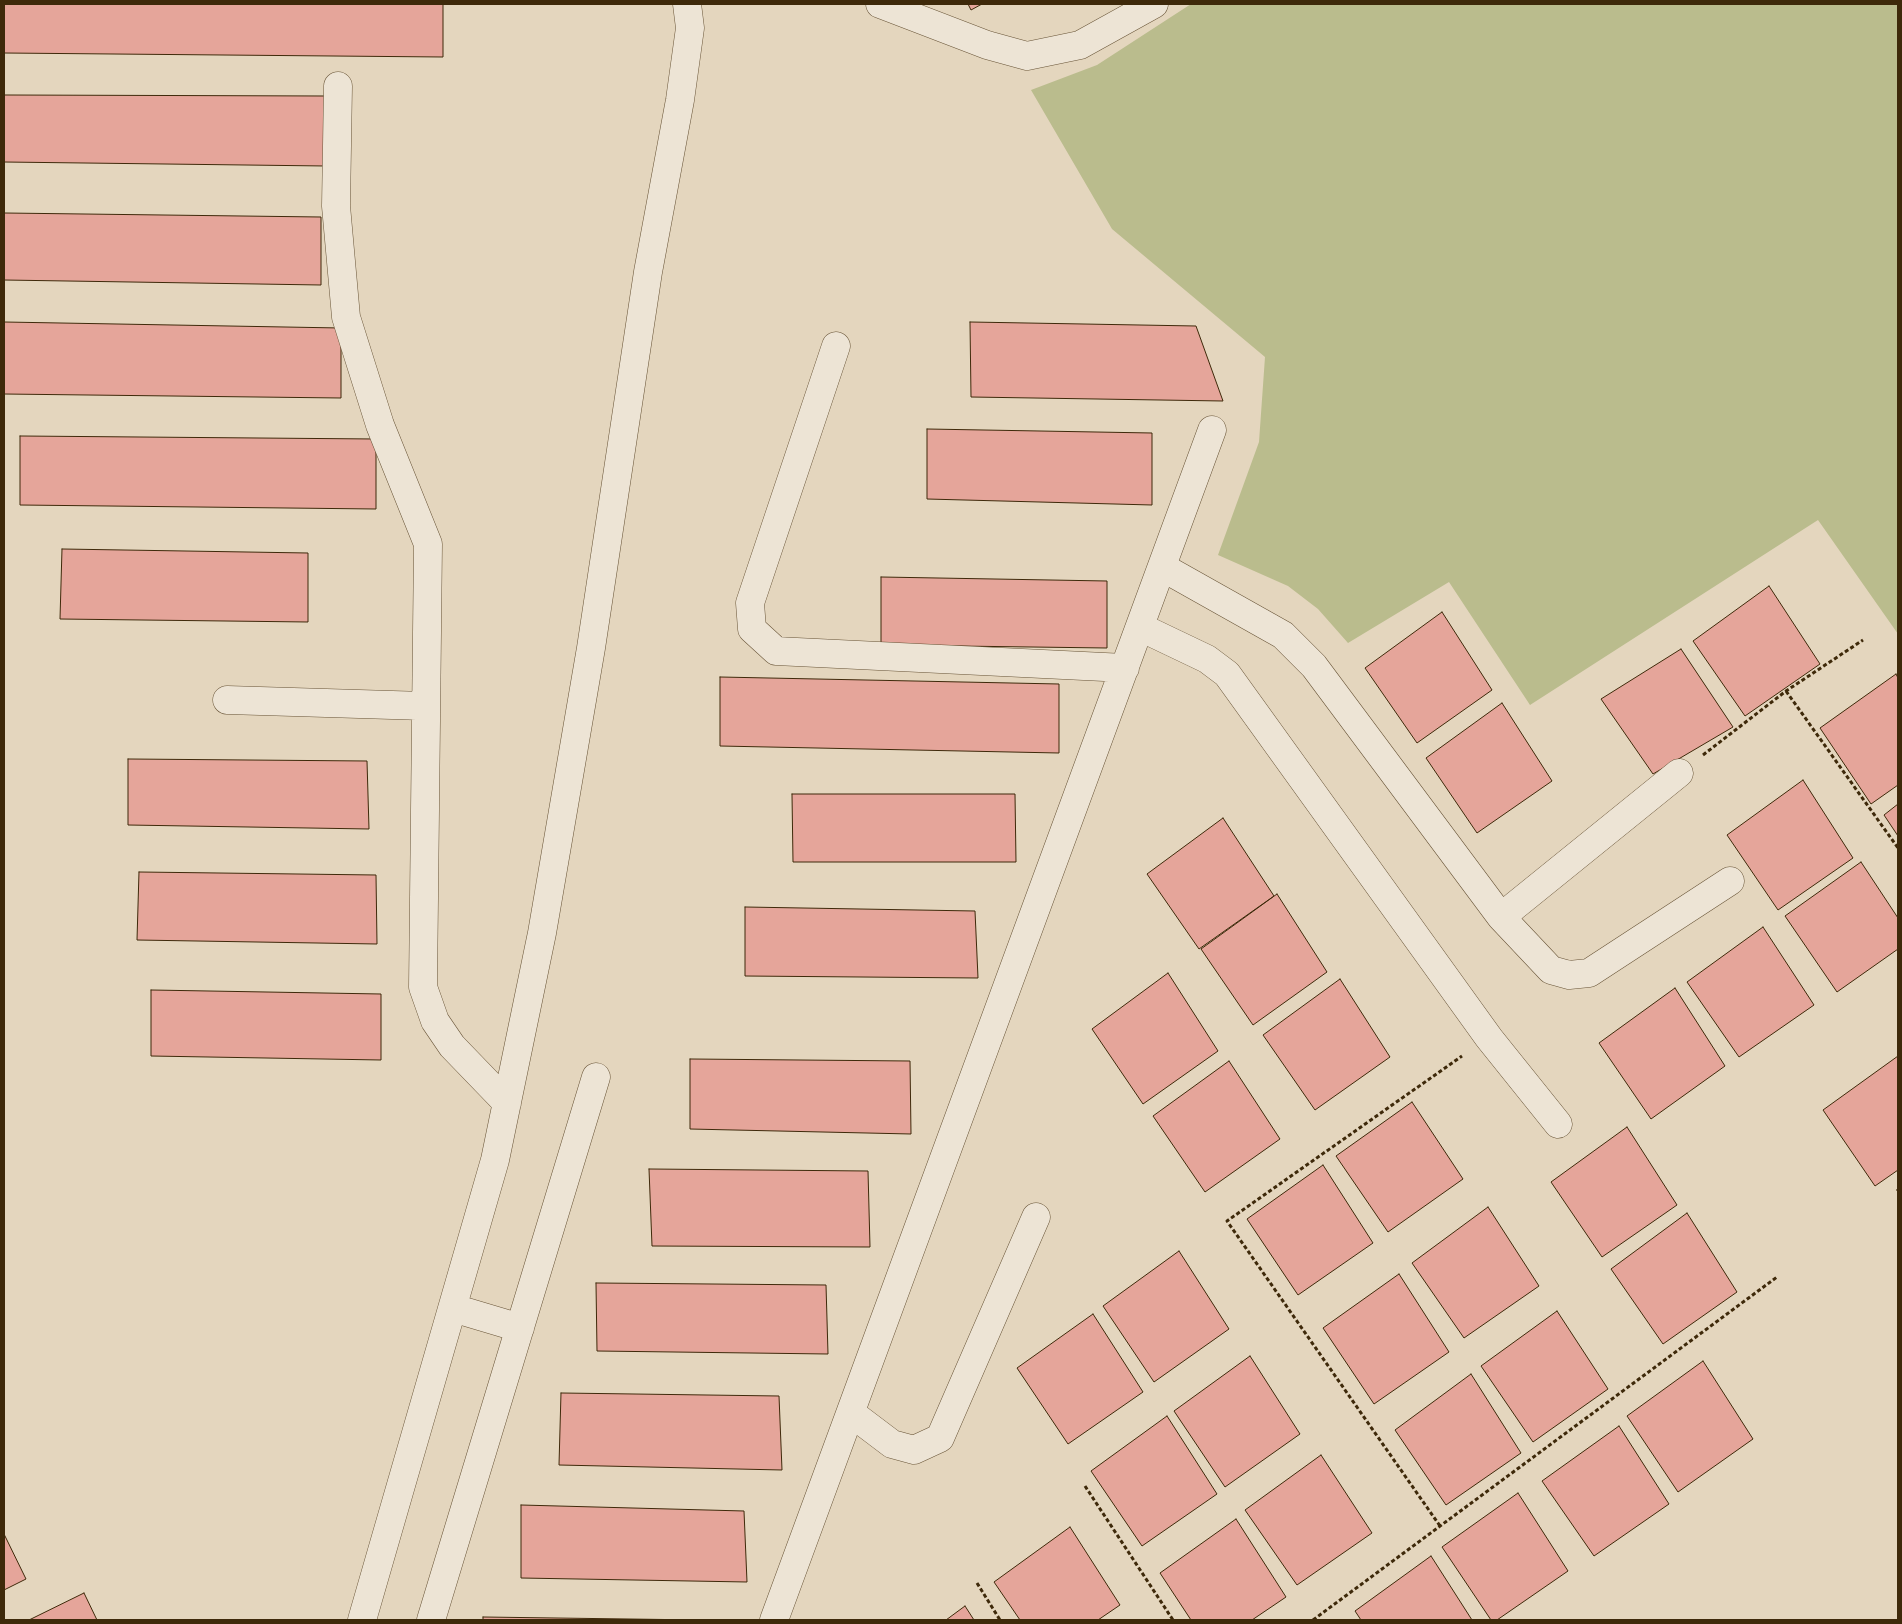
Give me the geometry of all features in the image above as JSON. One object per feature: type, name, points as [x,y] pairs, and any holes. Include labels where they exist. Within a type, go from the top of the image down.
[{"type":"street","points":[[362,1620],[495,1160],[542,933],[591,648],[648,272],[680,100],[690,28],[686,4]]},
{"type":"street","points":[[880,4],[988,45],[1027,56],[1080,45],[1154,4]]},
{"type":"street","points":[[338,86],[336,206],[346,317],[380,425],[428,544],[423,987],[435,1021],[452,1046],[507,1103]]},
{"type":"street","points":[[836,346],[750,603],[752,629],[776,651],[1124,668]]},
{"type":"street","points":[[774,1620],[1212,430]]},
{"type":"street","points":[[1162,567],[1283,634],[1314,666],[1501,917],[1551,970],[1569,975],[1589,973],[1730,881]]},
{"type":"street","points":[[1140,627],[1207,658],[1227,674],[1489,1038],[1558,1124]]},
{"type":"street","points":[[227,700],[425,706]]},
{"type":"street","points":[[1501,917],[1679,773]]},
{"type":"street","points":[[431,1620],[596,1076]]},
{"type":"street","points":[[851,1414],[892,1444],[914,1450],[940,1438],[1036,1217]]},
{"type":"street","points":[[453,1308],[520,1328]]},
{"type":"path","points":[[1679,773],[1786,691],[1863,640]]},
{"type":"path","points":[[1786,691],[1898,848]]},
{"type":"path","points":[[1440,1526],[1227,1221],[1489,1038]]},
{"type":"path","points":[[1313,1620],[1777,1276]]},
{"type":"path","points":[[1085,1486],[1173,1620]]},
{"type":"path","points":[[977,1584],[1000,1620]]},
{"type":"green space","points":[[1191,4],[1898,4],[1898,634],[1818,520],[1530,705],[1449,582],[1348,643],[1318,609],[1288,586],[1218,555],[1259,442],[1265,357],[1112,229],[1031,90],[1097,65]]},
{"type":"building","points":[[4,4],[443,4],[443,57],[4,53]]},
{"type":"building","points":[[968,4],[982,4],[971,10]]},
{"type":"building","points":[[4,95],[326,96],[326,166],[4,162]]},
{"type":"building","points":[[4,213],[321,217],[321,285],[4,280]]},
{"type":"building","points":[[4,322],[341,328],[341,398],[4,394]]},
{"type":"building","points":[[970,322],[1196,326],[1223,401],[971,397]]},
{"type":"building","points":[[927,429],[1152,433],[1152,505],[927,499]]},
{"type":"building","points":[[20,436],[376,439],[376,509],[20,505]]},
{"type":"building","points":[[62,549],[308,553],[308,622],[60,619]]},
{"type":"building","points":[[881,577],[1107,581],[1107,648],[881,645]]},
{"type":"building","points":[[1769,586],[1820,664],[1745,716],[1693,641]]},
{"type":"building","points":[[1442,612],[1492,690],[1417,743],[1365,668]]},
{"type":"building","points":[[1681,649],[1733,727],[1653,774],[1601,699]]},
{"type":"building","points":[[1896,674],[1898,678],[1898,785],[1871,804],[1820,728]]},
{"type":"building","points":[[720,677],[1059,684],[1059,753],[720,746]]},
{"type":"building","points":[[1502,703],[1552,781],[1477,833],[1426,758]]},
{"type":"building","points":[[128,759],[367,761],[369,829],[128,825]]},
{"type":"building","points":[[1803,780],[1853,858],[1778,910],[1727,835]]},
{"type":"building","points":[[792,794],[1015,794],[1016,862],[793,862]]},
{"type":"building","points":[[1898,804],[1898,836],[1884,815]]},
{"type":"building","points":[[1223,818],[1274,896],[1199,949],[1147,874]]},
{"type":"building","points":[[1861,862],[1898,918],[1898,949],[1837,992],[1785,916]]},
{"type":"building","points":[[139,872],[376,875],[377,944],[137,940]]},
{"type":"building","points":[[1277,894],[1327,972],[1253,1025],[1201,949]]},
{"type":"building","points":[[745,907],[975,911],[978,978],[745,976]]},
{"type":"building","points":[[1763,927],[1814,1005],[1739,1057],[1687,982]]},
{"type":"building","points":[[1168,973],[1218,1051],[1143,1104],[1092,1029]]},
{"type":"building","points":[[1340,979],[1390,1057],[1315,1110],[1263,1035]]},
{"type":"building","points":[[1675,988],[1725,1066],[1651,1119],[1599,1043]]},
{"type":"building","points":[[151,990],[381,994],[381,1060],[151,1056]]},
{"type":"building","points":[[1898,1056],[1898,1170],[1875,1186],[1823,1110]]},
{"type":"building","points":[[690,1059],[910,1061],[911,1134],[690,1129]]},
{"type":"building","points":[[1229,1061],[1280,1139],[1205,1192],[1153,1116]]},
{"type":"building","points":[[1412,1102],[1463,1179],[1388,1232],[1336,1156]]},
{"type":"building","points":[[1627,1127],[1677,1205],[1602,1257],[1551,1182]]},
{"type":"building","points":[[1323,1165],[1373,1243],[1298,1295],[1247,1219]]},
{"type":"building","points":[[649,1169],[868,1171],[870,1247],[652,1246]]},
{"type":"building","points":[[1488,1207],[1539,1286],[1464,1338],[1412,1263]]},
{"type":"building","points":[[1687,1213],[1737,1292],[1663,1344],[1611,1269]]},
{"type":"building","points":[[1179,1251],[1229,1329],[1154,1382],[1103,1306]]},
{"type":"building","points":[[1399,1274],[1449,1352],[1374,1404],[1323,1328]]},
{"type":"building","points":[[596,1283],[826,1285],[828,1354],[597,1351]]},
{"type":"building","points":[[1557,1311],[1608,1389],[1533,1442],[1481,1366]]},
{"type":"building","points":[[1093,1314],[1143,1392],[1068,1444],[1017,1368]]},
{"type":"building","points":[[1250,1356],[1300,1434],[1225,1487],[1174,1411]]},
{"type":"building","points":[[1703,1361],[1753,1439],[1678,1492],[1627,1416]]},
{"type":"building","points":[[1471,1374],[1521,1453],[1446,1505],[1395,1430]]},
{"type":"building","points":[[561,1393],[779,1396],[782,1470],[559,1465]]},
{"type":"building","points":[[1167,1416],[1217,1494],[1142,1546],[1091,1471]]},
{"type":"building","points":[[1619,1426],[1669,1504],[1594,1556],[1542,1481]]},
{"type":"building","points":[[1321,1455],[1372,1533],[1297,1585],[1245,1510]]},
{"type":"building","points":[[1518,1493],[1568,1571],[1497,1620],[1491,1620],[1442,1547]]},
{"type":"building","points":[[521,1505],[744,1511],[747,1582],[521,1578]]},
{"type":"building","points":[[1236,1519],[1286,1597],[1252,1620],[1191,1620],[1160,1573]]},
{"type":"building","points":[[1070,1527],[1120,1605],[1098,1620],[1020,1620],[994,1582]]},
{"type":"building","points":[[4,1534],[26,1579],[4,1590]]},
{"type":"building","points":[[1431,1556],[1472,1620],[1361,1620],[1355,1611]]},
{"type":"building","points":[[84,1593],[97,1620],[29,1620]]},
{"type":"building","points":[[965,1606],[974,1620],[946,1620]]},
{"type":"building","points":[[483,1617],[701,1620],[483,1620]]}]
